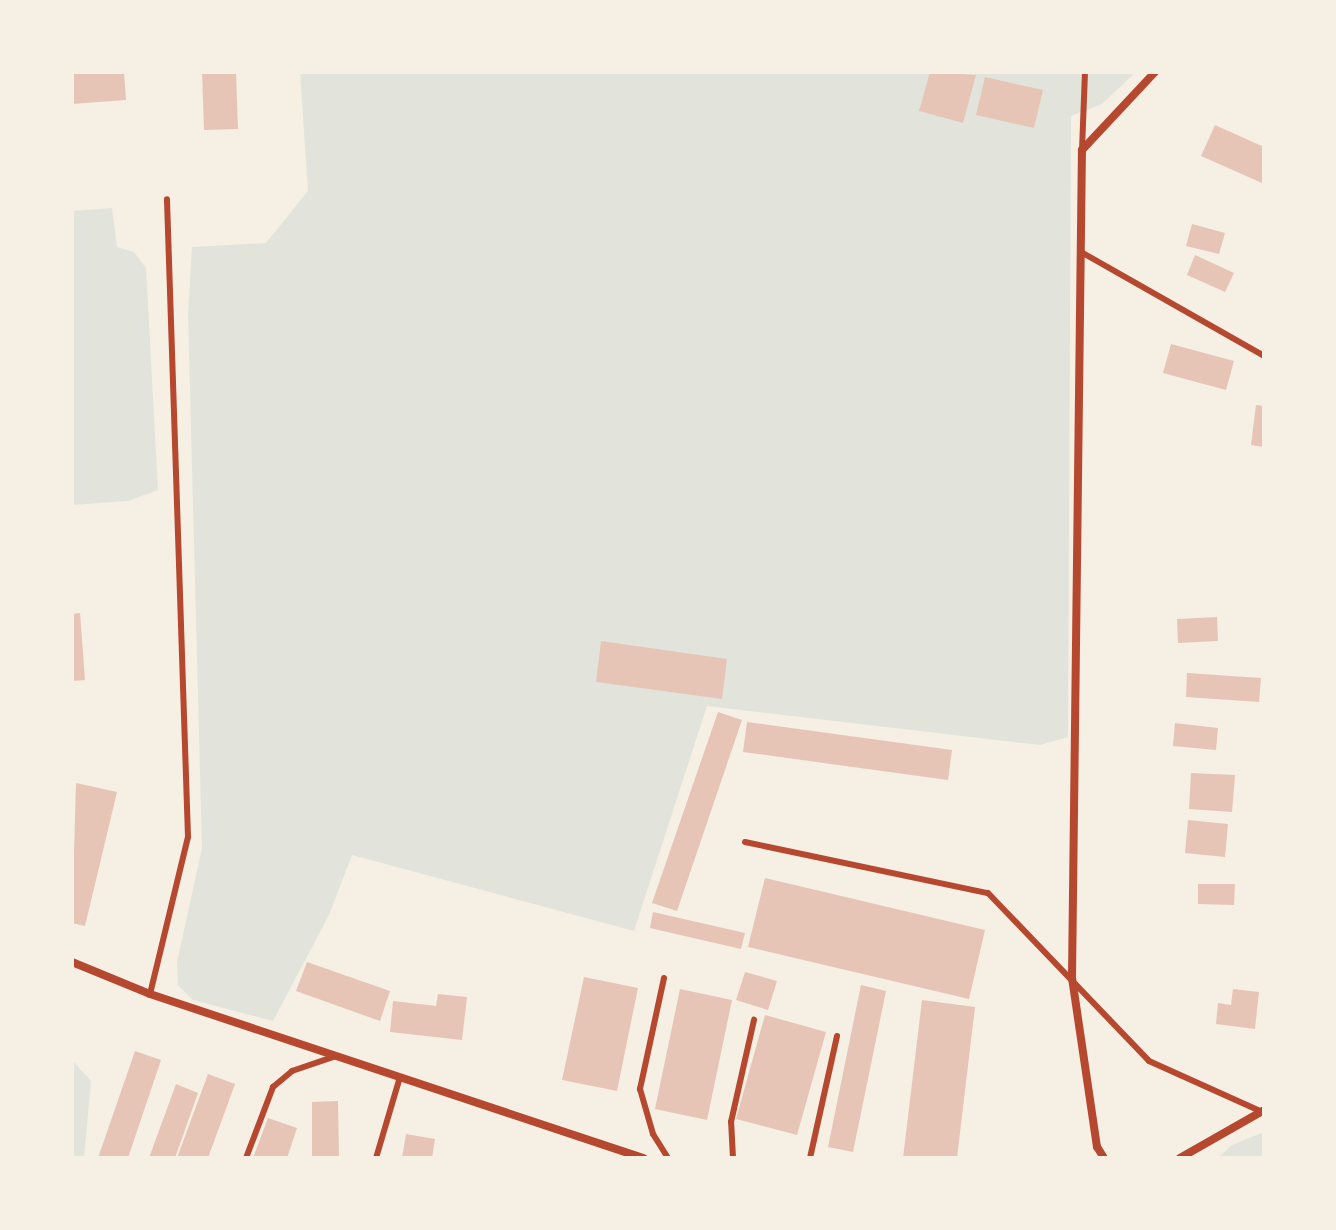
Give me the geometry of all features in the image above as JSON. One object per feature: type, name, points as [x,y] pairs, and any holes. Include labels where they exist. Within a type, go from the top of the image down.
[{"type":"street","points":[[1104,1158],[1097,1147],[1072,977],[1082,150],[1155,72]]},
{"type":"street","points":[[72,962],[150,994],[643,1158]]},
{"type":"street","points":[[1180,1158],[1261,1110]]},
{"type":"lane","points":[[1082,150],[1085,72]]},
{"type":"lane","points":[[150,994],[188,837],[167,199]]},
{"type":"lane","points":[[1081,252],[1264,356]]},
{"type":"lane","points":[[745,842],[988,893],[1072,977],[1149,1061],[1261,1110]]},
{"type":"lane","points":[[664,978],[640,1089],[653,1134],[668,1158]]},
{"type":"lane","points":[[733,1158],[731,1122],[754,1020]]},
{"type":"lane","points":[[810,1158],[837,1036]]},
{"type":"lane","points":[[246,1158],[273,1087],[292,1071],[336,1056]]},
{"type":"lane","points":[[376,1158],[400,1077]]},
{"type":"shaded area","points":[[300,72],[1136,72],[1102,104],[1071,116],[1068,737],[1040,745],[707,706],[634,931],[352,855],[329,915],[273,1021],[193,1000],[178,985],[177,962],[202,848],[188,314],[192,247],[266,243],[308,191]]},
{"type":"shaded area","points":[[112,208],[117,247],[134,252],[146,268],[158,490],[128,501],[72,505],[72,211]]},
{"type":"shaded area","points":[[72,1060],[91,1081],[84,1158],[72,1158]]},
{"type":"shaded area","points":[[1264,1132],[1264,1158],[1218,1158],[1232,1145]]},
{"type":"building","points":[[72,72],[124,72],[126,100],[72,104]]},
{"type":"building","points":[[202,72],[236,72],[238,129],[204,130]]},
{"type":"building","points":[[930,72],[976,75],[963,123],[919,111]]},
{"type":"building","points":[[985,77],[1043,90],[1034,128],[976,115]]},
{"type":"building","points":[[1215,125],[1264,147],[1262,183],[1201,156]]},
{"type":"building","points":[[1192,224],[1225,233],[1219,254],[1186,246]]},
{"type":"building","points":[[1195,255],[1234,273],[1225,292],[1187,275]]},
{"type":"building","points":[[1171,344],[1234,361],[1226,390],[1163,373]]},
{"type":"building","points":[[1256,405],[1264,406],[1264,447],[1251,445]]},
{"type":"building","points":[[80,613],[85,680],[72,681],[72,614]]},
{"type":"building","points":[[1217,617],[1218,641],[1178,643],[1177,619]]},
{"type":"building","points":[[601,641],[727,659],[722,699],[596,682]]},
{"type":"building","points":[[1187,673],[1261,678],[1259,702],[1186,697]]},
{"type":"building","points":[[718,712],[742,720],[677,911],[652,903]]},
{"type":"building","points":[[747,722],[952,750],[948,780],[743,752]]},
{"type":"building","points":[[1175,723],[1218,728],[1216,750],[1173,746]]},
{"type":"building","points":[[1191,773],[1235,775],[1232,812],[1189,809]]},
{"type":"building","points":[[76,783],[117,792],[85,926],[72,923]]},
{"type":"building","points":[[1188,820],[1228,824],[1225,857],[1185,853]]},
{"type":"building","points":[[765,878],[985,930],[969,999],[748,947]]},
{"type":"building","points":[[1198,884],[1235,884],[1234,905],[1198,904]]},
{"type":"building","points":[[653,912],[745,933],[741,949],[650,928]]},
{"type":"building","points":[[307,962],[390,991],[380,1021],[296,991]]},
{"type":"building","points":[[745,972],[777,981],[768,1010],[736,1000]]},
{"type":"building","points":[[584,977],[638,988],[617,1091],[562,1080]]},
{"type":"building","points":[[861,985],[886,991],[853,1152],[828,1147]]},
{"type":"building","points":[[680,989],[732,1000],[707,1120],[655,1109]]},
{"type":"building","points":[[1233,989],[1259,992],[1255,1029],[1216,1024],[1218,1003],[1231,1005]]},
{"type":"building","points":[[438,994],[467,997],[462,1040],[390,1032],[393,1001],[436,1006]]},
{"type":"building","points":[[922,1000],[975,1007],[957,1158],[903,1158]]},
{"type":"building","points":[[765,1015],[826,1032],[797,1135],[736,1119]]},
{"type":"building","points":[[135,1051],[161,1060],[128,1158],[98,1158]]},
{"type":"building","points":[[208,1074],[235,1084],[208,1158],[177,1158]]},
{"type":"building","points":[[176,1084],[198,1093],[175,1158],[149,1158]]},
{"type":"building","points":[[338,1101],[339,1158],[312,1158],[312,1102]]},
{"type":"building","points":[[268,1118],[297,1128],[287,1158],[253,1158]]},
{"type":"building","points":[[406,1134],[435,1139],[432,1158],[402,1158]]}]
